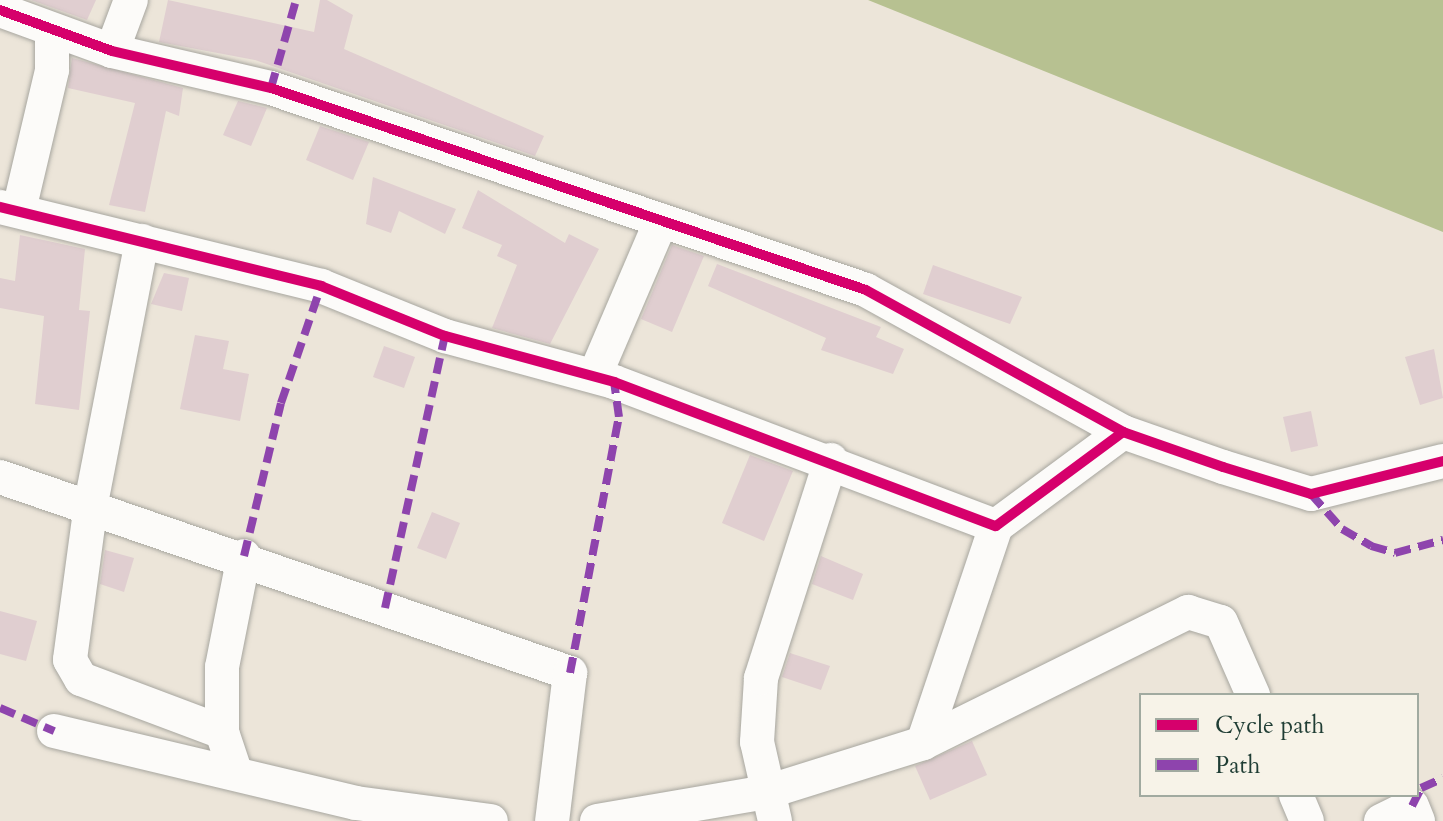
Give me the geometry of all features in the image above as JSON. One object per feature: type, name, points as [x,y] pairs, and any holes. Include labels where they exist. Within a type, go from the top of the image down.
[{"type":"street","points":[[112,51],[131,0]]},
{"type":"street","points":[[0,10],[52,32],[112,51],[271,88],[866,290],[1123,432],[1311,494],[1443,461]]},
{"type":"street","points":[[52,32],[52,70],[9,208],[321,286],[445,336],[595,375],[831,460],[996,526]]},
{"type":"street","points":[[595,375],[661,221]]},
{"type":"street","points":[[142,241],[91,504],[70,660],[81,679],[222,732]]},
{"type":"street","points":[[923,743],[996,526],[1123,432]]},
{"type":"street","points":[[771,807],[757,742],[761,678],[831,460]]},
{"type":"street","points":[[0,477],[244,556],[570,673],[552,821]]},
{"type":"street","points":[[235,771],[222,732],[222,667],[244,556]]},
{"type":"street","points":[[597,821],[771,807],[923,743],[1188,612],[1221,622],[1252,693]]},
{"type":"street","points":[[54,731],[235,771],[356,812],[491,821]]},
{"type":"street","points":[[1297,797],[1307,821]]},
{"type":"street","points":[[1381,821],[1412,806],[1418,821]]},
{"type":"green space","points":[[868,0],[1443,0],[1443,232]]},
{"type":"building","points":[[31,0],[96,0],[87,20]]},
{"type":"building","points":[[168,0],[314,32],[320,0],[327,0],[353,15],[344,49],[544,136],[535,156],[255,60],[159,42]]},
{"type":"building","points":[[72,58],[183,88],[179,116],[166,111],[145,212],[109,205],[135,103],[68,88]]},
{"type":"building","points":[[238,101],[267,108],[251,146],[223,135]]},
{"type":"building","points":[[320,126],[369,142],[353,180],[306,160]]},
{"type":"building","points":[[373,177],[456,209],[445,234],[399,211],[391,233],[366,224]]},
{"type":"building","points":[[478,190],[565,243],[569,234],[599,249],[550,344],[492,328],[517,265],[497,256],[502,245],[462,228]]},
{"type":"building","points":[[20,235],[85,249],[79,310],[90,311],[79,410],[35,404],[44,316],[0,308],[0,278],[15,281]]},
{"type":"building","points":[[672,245],[704,256],[672,332],[641,319]]},
{"type":"building","points":[[717,264],[881,327],[876,337],[904,349],[893,374],[821,350],[826,338],[708,286]]},
{"type":"building","points":[[933,265],[1022,297],[1010,324],[923,294]]},
{"type":"building","points":[[164,273],[189,278],[182,311],[151,304]]},
{"type":"building","points":[[195,335],[229,341],[223,369],[249,374],[240,421],[180,409]]},
{"type":"building","points":[[384,346],[415,357],[404,388],[373,377]]},
{"type":"building","points":[[1434,349],[1443,398],[1420,405],[1405,357]]},
{"type":"building","points":[[1311,411],[1318,446],[1291,452],[1283,417]]},
{"type":"building","points":[[750,455],[793,471],[764,541],[722,523]]},
{"type":"building","points":[[432,512],[460,523],[446,559],[417,548]]},
{"type":"building","points":[[105,550],[134,558],[124,592],[100,584]]},
{"type":"building","points":[[821,556],[863,574],[853,600],[812,584]]},
{"type":"building","points":[[0,611],[37,621],[26,661],[0,654]]},
{"type":"building","points":[[790,653],[830,666],[821,690],[782,677]]},
{"type":"building","points":[[972,741],[987,775],[930,800],[915,766]]},
{"type":"marked path","points":[[271,88],[296,0]]},
{"type":"marked path","points":[[244,556],[281,403],[321,286]]},
{"type":"marked path","points":[[385,608],[445,336]]},
{"type":"marked path","points":[[570,673],[619,417],[614,382]]},
{"type":"marked path","points":[[1311,494],[1342,529],[1371,546],[1395,553],[1443,540]]},
{"type":"marked path","points":[[0,708],[54,731]]},
{"type":"marked path","points":[[1419,792],[1421,788],[1443,778]]},
{"type":"marked path","points":[[1412,806],[1416,797]]},
{"type":"cycle path","points":[[0,10],[112,51],[271,88],[866,290],[1123,432],[1223,467],[1311,494],[1443,461]]},
{"type":"cycle path","points":[[0,207],[321,286],[445,336],[614,382],[996,526],[1123,432]]}]
